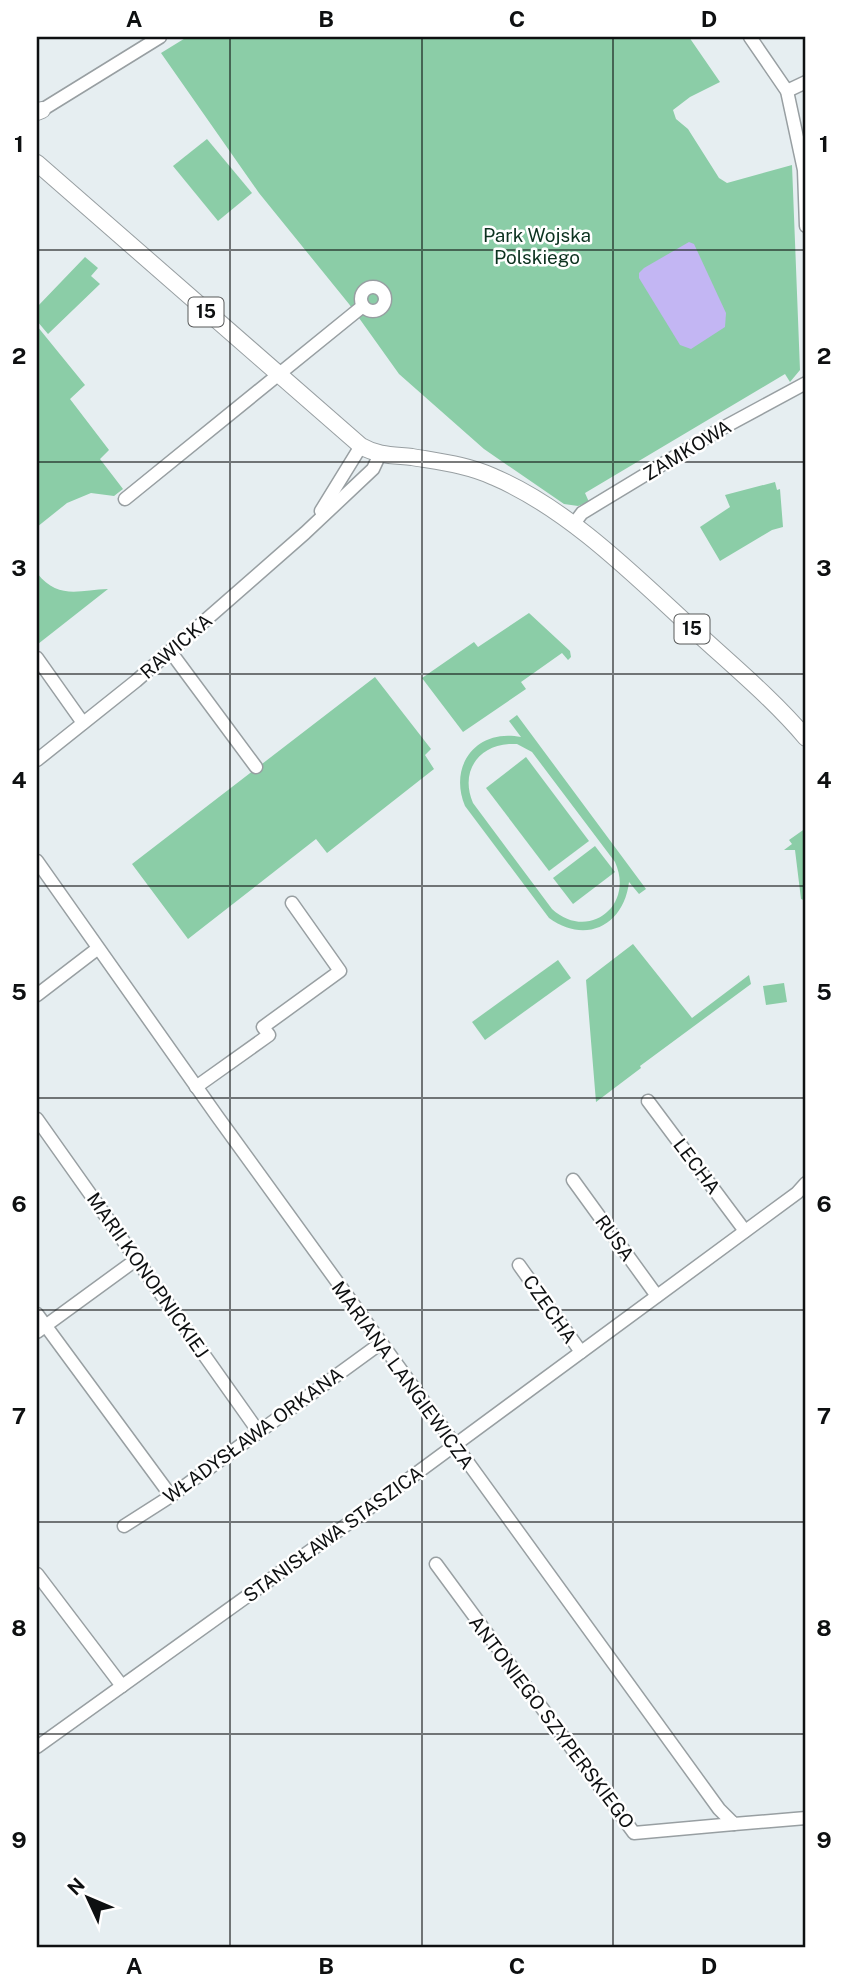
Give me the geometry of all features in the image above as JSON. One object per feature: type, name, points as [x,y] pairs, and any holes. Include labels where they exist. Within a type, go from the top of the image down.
[{"type":"main road","name":"15","points":[[37,163],[361,446],[380,454],[452,463],[480,471],[520,491],[573,525],[621,563],[745,677],[806,738]]},
{"type":"street","points":[[38,111],[160,37]]},
{"type":"street","points":[[750,37],[787,91],[804,170],[806,226]]},
{"type":"street","points":[[787,91],[806,82]]},
{"type":"street","points":[[125,499],[363,306]]},
{"type":"street","name":"ZAMKOWA","points":[[573,525],[582,513],[719,430],[806,383]]},
{"type":"street","name":"RAWICKA","points":[[312,527],[361,446]]},
{"type":"street","name":"RAWICKA","points":[[37,760],[170,651],[312,527],[373,469],[380,454]]},
{"type":"street","points":[[170,651],[256,767]]},
{"type":"street","points":[[37,658],[83,723]]},
{"type":"street","name":"MARIANA LANGIEWICZA","points":[[37,861],[97,949],[455,1446],[713,1801],[734,1825]]},
{"type":"street","points":[[196,1087],[269,1035],[263,1027],[340,971],[292,903]]},
{"type":"street","points":[[37,995],[97,949]]},
{"type":"street","name":"LECHA","points":[[648,1101],[745,1231]]},
{"type":"street","name":"MARII KONOPNICKIEJ","points":[[37,1119],[258,1431]]},
{"type":"street","name":"RUSA","points":[[573,1180],[657,1296]]},
{"type":"street","name":"STANISŁAWA STASZICA","points":[[37,1747],[455,1446],[803,1188]]},
{"type":"street","points":[[41,1329],[137,1259]]},
{"type":"street","name":"CZECHA","points":[[519,1265],[581,1352]]},
{"type":"street","points":[[37,1314],[41,1329],[171,1496]]},
{"type":"street","name":"WŁADYSŁAWA ORKANA","points":[[124,1526],[171,1496],[381,1343]]},
{"type":"street","name":"ANTONIEGO SZYPERSKIEGO","points":[[436,1564],[634,1833],[734,1825]]},
{"type":"street","points":[[37,1574],[122,1686]]},
{"type":"street","points":[[734,1825],[806,1818]]},
{"type":"green space","name":"Park Wojska Polskiego","points":[[187,37],[689,37],[720,82],[690,97],[673,110],[676,119],[688,129],[719,178],[727,183],[792,165],[800,370],[790,382],[785,374],[585,493],[589,502],[578,506],[564,504],[484,449],[399,374],[349,304],[259,193],[161,53]]},
{"type":"green space","points":[[207,139],[252,193],[218,221],[173,166]]},
{"type":"green space","points":[[85,257],[98,268],[91,276],[100,284],[48,334],[37,321],[37,307]]},
{"type":"green space","points":[[37,326],[85,385],[70,399],[109,450],[100,459],[123,489],[114,496],[91,493],[67,503],[37,527]]},
{"type":"green space","points":[[775,482],[777,490],[780,489],[783,527],[772,530],[720,561],[700,527],[730,507],[725,495]]},
{"type":"green space","points":[[37,573],[53,587],[61,590],[70,592],[108,589],[38,644]]},
{"type":"green space","points":[[529,613],[570,651],[571,657],[568,660],[562,653],[521,682],[526,689],[463,732],[422,678],[474,642],[478,647]]},
{"type":"green space","points":[[375,677],[431,749],[425,755],[434,769],[327,853],[316,839],[188,939],[132,864]]},
{"type":"green space","points":[[517,715],[646,889],[639,894],[629,882],[620,910],[601,926],[576,930],[549,918],[465,806],[460,777],[464,764],[479,744],[491,738],[521,737],[509,721]],"holes":[[[517,744],[532,752],[615,862],[620,878],[619,893],[613,905],[593,920],[580,922],[566,918],[552,909],[473,803],[469,781],[474,763],[488,750]]]},
{"type":"green space","points":[[526,757],[589,841],[549,871],[486,788]]},
{"type":"green space","points":[[806,828],[806,901],[801,899],[795,850],[784,850],[792,844],[789,840]]},
{"type":"green space","points":[[595,846],[615,872],[573,904],[553,878]]},
{"type":"green space","points":[[633,944],[692,1018],[749,975],[751,984],[596,1102],[586,980]]},
{"type":"green space","points":[[558,960],[571,978],[485,1040],[472,1022]]},
{"type":"green space","points":[[784,983],[787,1002],[766,1005],[763,986]]},
{"type":"shaded area","points":[[689,242],[694,244],[726,313],[725,327],[691,349],[680,345],[639,278],[639,273],[644,268]]}]
